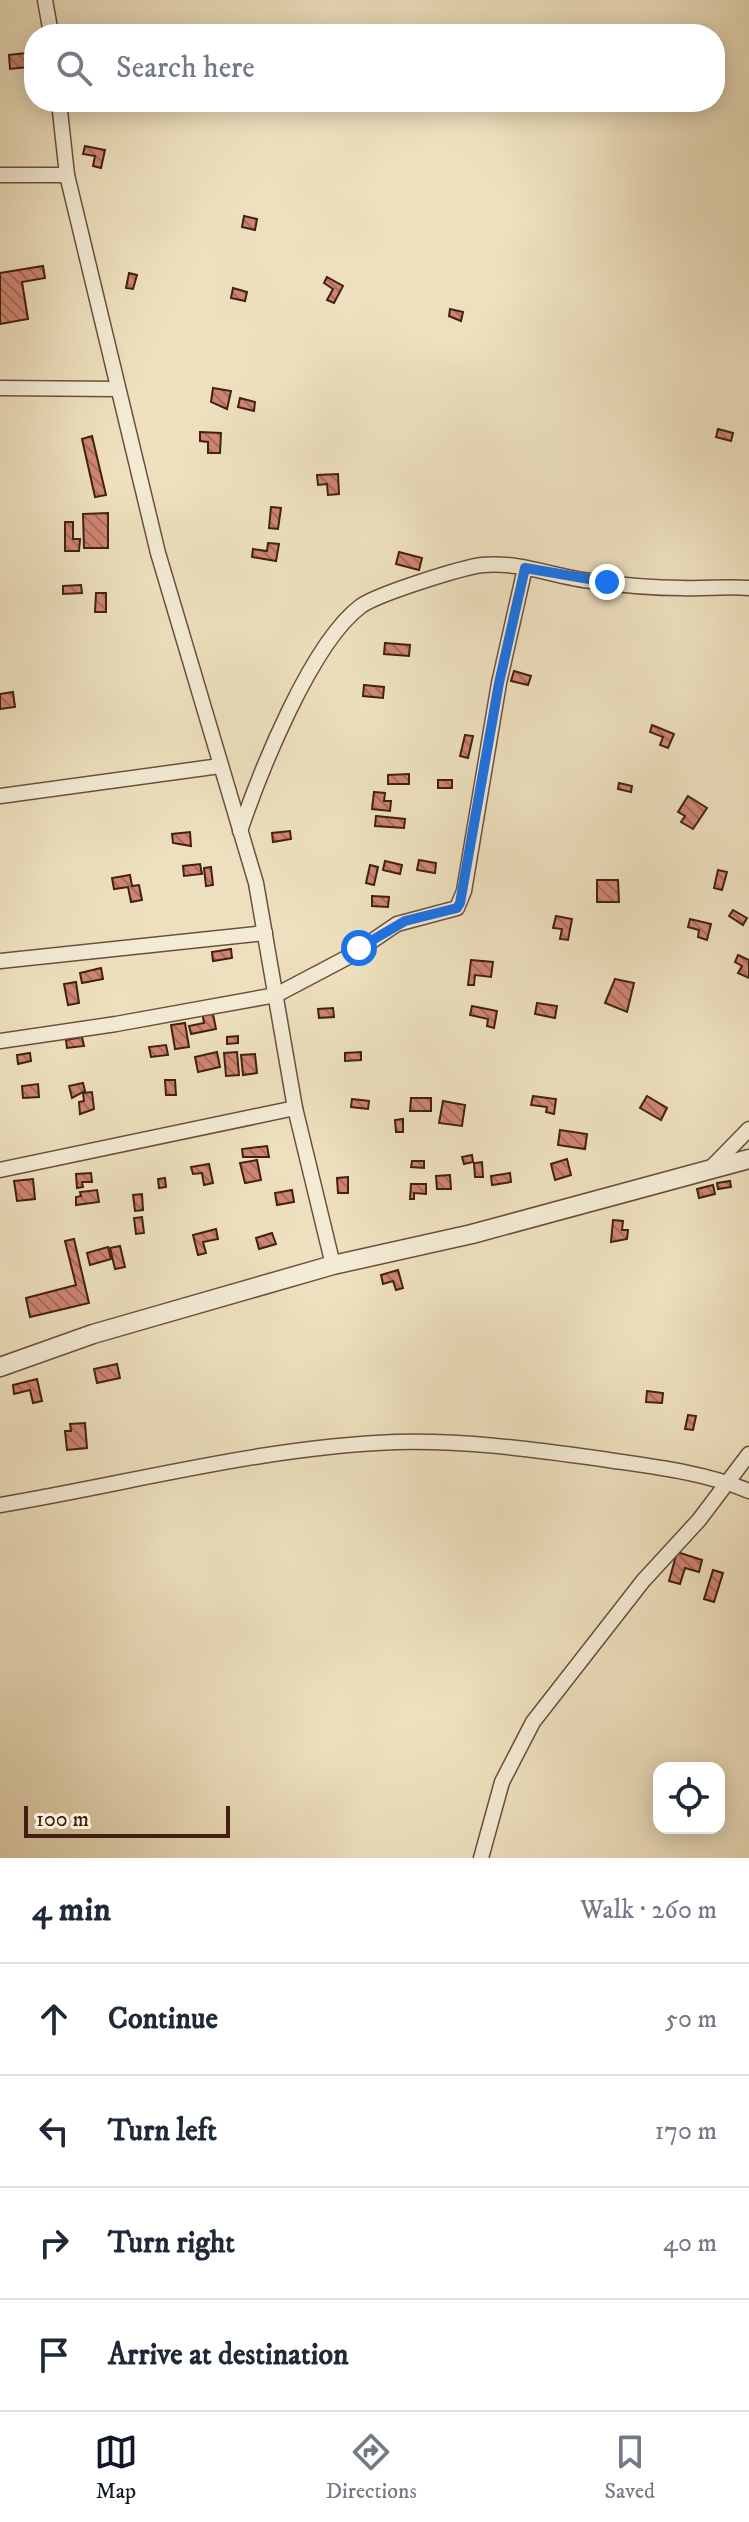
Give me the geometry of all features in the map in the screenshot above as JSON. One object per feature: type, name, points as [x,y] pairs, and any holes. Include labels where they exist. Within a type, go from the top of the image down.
[{"type":"street","points":[[45,0],[49,24]]},
{"type":"street","points":[[60,112],[67,175],[158,553],[256,883],[295,1108],[333,1265]]},
{"type":"street","points":[[0,175],[67,175]]},
{"type":"street","points":[[0,388],[118,389]]},
{"type":"street","points":[[240,831],[259,776],[292,707],[326,646],[360,607],[481,565],[525,568],[590,581],[683,588],[749,588]]},
{"type":"street","points":[[0,1041],[276,995],[350,956],[397,924],[457,908],[499,683],[525,568]]},
{"type":"street","points":[[0,796],[220,766]]},
{"type":"street","points":[[0,961],[265,933]]},
{"type":"street","points":[[0,1170],[295,1108]]},
{"type":"street","points":[[709,1170],[749,1129]]},
{"type":"street","points":[[0,1367],[93,1334],[333,1265],[472,1234],[749,1159]]},
{"type":"street","points":[[0,1505],[270,1455],[396,1442],[566,1454],[727,1482],[749,1491]]},
{"type":"street","points":[[481,1858],[502,1782],[533,1722],[643,1581],[682,1540],[749,1454]]},
{"type":"building","points":[[24,53],[24,67],[10,69],[9,55]]},
{"type":"building","points":[[85,146],[105,150],[101,168],[93,166],[95,156],[83,154]]},
{"type":"building","points":[[244,216],[257,219],[255,230],[242,227]]},
{"type":"building","points":[[43,266],[45,278],[22,282],[28,319],[0,324],[0,273]]},
{"type":"building","points":[[129,273],[137,275],[133,289],[126,288]]},
{"type":"building","points":[[327,277],[343,286],[334,303],[327,300],[333,289],[324,283]]},
{"type":"building","points":[[233,288],[247,292],[245,301],[231,298]]},
{"type":"building","points":[[450,309],[463,312],[461,321],[449,316]]},
{"type":"building","points":[[213,388],[231,391],[227,409],[211,402]]},
{"type":"building","points":[[240,398],[255,402],[254,411],[238,407]]},
{"type":"building","points":[[718,429],[733,433],[731,441],[716,437]]},
{"type":"building","points":[[200,432],[221,433],[220,453],[208,453],[208,442],[200,441]]},
{"type":"building","points":[[92,436],[106,495],[95,497],[82,439]]},
{"type":"building","points":[[338,474],[339,494],[328,495],[327,484],[318,485],[317,475]]},
{"type":"building","points":[[271,507],[281,508],[278,529],[269,528]]},
{"type":"building","points":[[108,513],[108,548],[84,548],[83,514]]},
{"type":"building","points":[[65,522],[73,522],[73,539],[80,539],[79,551],[65,551]]},
{"type":"building","points":[[268,543],[279,544],[276,561],[252,557],[253,549],[267,551]]},
{"type":"building","points":[[399,552],[422,558],[419,570],[396,564]]},
{"type":"building","points":[[81,585],[82,593],[63,594],[63,586]]},
{"type":"building","points":[[96,593],[106,593],[106,612],[95,612]]},
{"type":"building","points":[[385,643],[410,645],[409,656],[384,654]]},
{"type":"building","points":[[514,671],[531,676],[528,685],[511,681]]},
{"type":"building","points":[[364,685],[384,687],[383,698],[363,696]]},
{"type":"building","points":[[13,692],[15,707],[0,709],[0,694]]},
{"type":"building","points":[[652,725],[674,734],[668,748],[660,745],[663,737],[650,732]]},
{"type":"building","points":[[465,735],[473,736],[468,758],[460,756]]},
{"type":"building","points":[[409,774],[409,784],[388,784],[388,775]]},
{"type":"building","points":[[438,780],[452,780],[452,788],[438,788]]},
{"type":"building","points":[[619,783],[632,786],[631,792],[618,789]]},
{"type":"building","points":[[374,792],[385,793],[384,801],[391,801],[390,811],[372,809]]},
{"type":"building","points":[[688,796],[707,808],[693,829],[681,822],[685,816],[678,812]]},
{"type":"building","points":[[376,816],[405,819],[404,828],[375,826]]},
{"type":"building","points":[[290,831],[291,839],[273,842],[272,833]]},
{"type":"building","points":[[190,832],[191,846],[173,843],[172,834]]},
{"type":"building","points":[[419,860],[436,863],[435,873],[417,870]]},
{"type":"building","points":[[385,861],[402,865],[400,874],[383,870]]},
{"type":"building","points":[[200,864],[202,874],[184,876],[183,866]]},
{"type":"building","points":[[370,865],[378,867],[374,885],[366,883]]},
{"type":"building","points":[[211,867],[213,885],[206,886],[204,868]]},
{"type":"building","points":[[718,870],[727,872],[722,890],[714,888]]},
{"type":"building","points":[[130,875],[132,886],[139,885],[142,900],[131,902],[128,887],[114,889],[112,878]]},
{"type":"building","points":[[597,880],[618,880],[619,902],[597,902]]},
{"type":"building","points":[[372,896],[389,897],[388,907],[372,906]]},
{"type":"building","points":[[733,910],[747,918],[743,925],[729,916]]},
{"type":"building","points":[[556,916],[572,919],[568,940],[560,939],[562,929],[553,928]]},
{"type":"building","points":[[690,919],[711,924],[707,940],[698,937],[699,930],[688,927]]},
{"type":"building","points":[[231,949],[232,958],[213,961],[212,952]]},
{"type":"building","points":[[738,955],[749,960],[749,978],[738,973],[742,966],[735,962]]},
{"type":"building","points":[[471,960],[493,962],[491,977],[475,975],[474,985],[468,985]]},
{"type":"building","points":[[101,968],[103,979],[82,983],[80,973]]},
{"type":"building","points":[[615,979],[634,983],[627,1012],[605,1003]]},
{"type":"building","points":[[76,982],[79,1003],[68,1005],[64,984]]},
{"type":"building","points":[[537,1003],[557,1006],[555,1018],[535,1014]]},
{"type":"building","points":[[472,1006],[497,1011],[494,1028],[487,1026],[488,1019],[470,1015]]},
{"type":"building","points":[[333,1008],[334,1017],[319,1018],[318,1009]]},
{"type":"building","points":[[212,1009],[216,1029],[191,1034],[189,1026],[204,1023],[202,1011]]},
{"type":"building","points":[[185,1023],[189,1047],[175,1049],[171,1025]]},
{"type":"building","points":[[238,1036],[238,1043],[227,1044],[227,1037]]},
{"type":"building","points":[[82,1037],[84,1046],[67,1048],[66,1040]]},
{"type":"building","points":[[166,1045],[168,1055],[151,1057],[149,1047]]},
{"type":"building","points":[[217,1052],[220,1067],[198,1072],[195,1057]]},
{"type":"building","points":[[237,1052],[239,1075],[226,1076],[224,1053]]},
{"type":"building","points":[[361,1052],[361,1060],[345,1061],[345,1053]]},
{"type":"building","points":[[30,1053],[31,1061],[18,1064],[17,1055]]},
{"type":"building","points":[[255,1054],[257,1073],[243,1075],[241,1055]]},
{"type":"building","points":[[165,1080],[175,1080],[176,1095],[166,1095]]},
{"type":"building","points":[[83,1083],[85,1091],[72,1098],[69,1086]]},
{"type":"building","points":[[38,1084],[39,1097],[23,1098],[22,1086]]},
{"type":"building","points":[[92,1092],[94,1109],[80,1114],[79,1102],[84,1101],[83,1093]]},
{"type":"building","points":[[533,1096],[556,1099],[554,1114],[546,1112],[547,1107],[531,1105]]},
{"type":"building","points":[[647,1096],[667,1108],[661,1120],[640,1108]]},
{"type":"building","points":[[411,1098],[431,1098],[431,1111],[410,1111]]},
{"type":"building","points":[[352,1099],[369,1101],[368,1109],[351,1107]]},
{"type":"building","points":[[443,1101],[465,1105],[462,1126],[439,1123]]},
{"type":"building","points":[[403,1119],[403,1132],[396,1132],[395,1120]]},
{"type":"building","points":[[560,1130],[587,1134],[585,1149],[558,1145]]},
{"type":"building","points":[[267,1146],[269,1157],[243,1157],[242,1149]]},
{"type":"building","points":[[472,1155],[473,1162],[464,1164],[462,1157]]},
{"type":"building","points":[[567,1159],[571,1175],[555,1180],[551,1164]]},
{"type":"building","points":[[257,1160],[261,1180],[245,1183],[240,1163]]},
{"type":"building","points":[[412,1161],[424,1161],[424,1168],[411,1167]]},
{"type":"building","points":[[482,1162],[483,1177],[475,1177],[474,1163]]},
{"type":"building","points":[[209,1164],[213,1183],[204,1185],[202,1173],[193,1174],[191,1167]]},
{"type":"building","points":[[91,1173],[92,1182],[82,1182],[83,1187],[77,1188],[76,1174]]},
{"type":"building","points":[[510,1173],[511,1182],[492,1185],[491,1176]]},
{"type":"building","points":[[450,1175],[451,1189],[437,1189],[436,1176]]},
{"type":"building","points":[[348,1177],[348,1193],[338,1193],[337,1178]]},
{"type":"building","points":[[165,1178],[166,1187],[159,1188],[158,1179]]},
{"type":"building","points":[[33,1179],[35,1199],[17,1201],[14,1181]]},
{"type":"building","points":[[730,1181],[731,1187],[718,1189],[717,1183]]},
{"type":"building","points":[[411,1184],[426,1184],[426,1194],[414,1193],[414,1199],[410,1199]]},
{"type":"building","points":[[713,1185],[715,1194],[699,1198],[697,1189]]},
{"type":"building","points":[[97,1190],[99,1202],[76,1205],[80,1192]]},
{"type":"building","points":[[292,1190],[294,1202],[277,1205],[275,1193]]},
{"type":"building","points":[[142,1194],[143,1210],[135,1211],[133,1195]]},
{"type":"building","points":[[142,1217],[144,1233],[136,1234],[134,1218]]},
{"type":"building","points":[[613,1220],[623,1221],[622,1230],[628,1230],[627,1239],[611,1242]]},
{"type":"building","points":[[216,1229],[218,1239],[203,1242],[206,1253],[198,1255],[193,1235]]},
{"type":"building","points":[[272,1233],[276,1244],[259,1249],[256,1238]]},
{"type":"building","points":[[74,1239],[89,1303],[30,1317],[26,1298],[76,1285],[65,1241]]},
{"type":"building","points":[[120,1246],[125,1267],[115,1269],[110,1248]]},
{"type":"building","points":[[108,1247],[111,1259],[90,1265],[87,1253]]},
{"type":"building","points":[[398,1270],[403,1288],[396,1290],[393,1281],[383,1284],[381,1275]]},
{"type":"building","points":[[117,1364],[120,1378],[97,1383],[94,1369]]},
{"type":"building","points":[[37,1379],[42,1401],[33,1403],[30,1390],[14,1394],[13,1385]]},
{"type":"building","points":[[647,1391],[663,1393],[662,1403],[646,1402]]},
{"type":"building","points":[[688,1415],[696,1416],[693,1430],[685,1429]]},
{"type":"building","points":[[85,1423],[87,1448],[67,1450],[65,1431],[71,1431],[70,1424]]},
{"type":"building","points":[[677,1552],[702,1560],[699,1572],[685,1568],[680,1584],[669,1581]]},
{"type":"building","points":[[713,1570],[723,1573],[714,1602],[704,1599]]},
{"type":"route","points":[[359,948],[397,924],[421,915],[457,908],[460,903],[499,683],[525,568],[607,582]]}]
